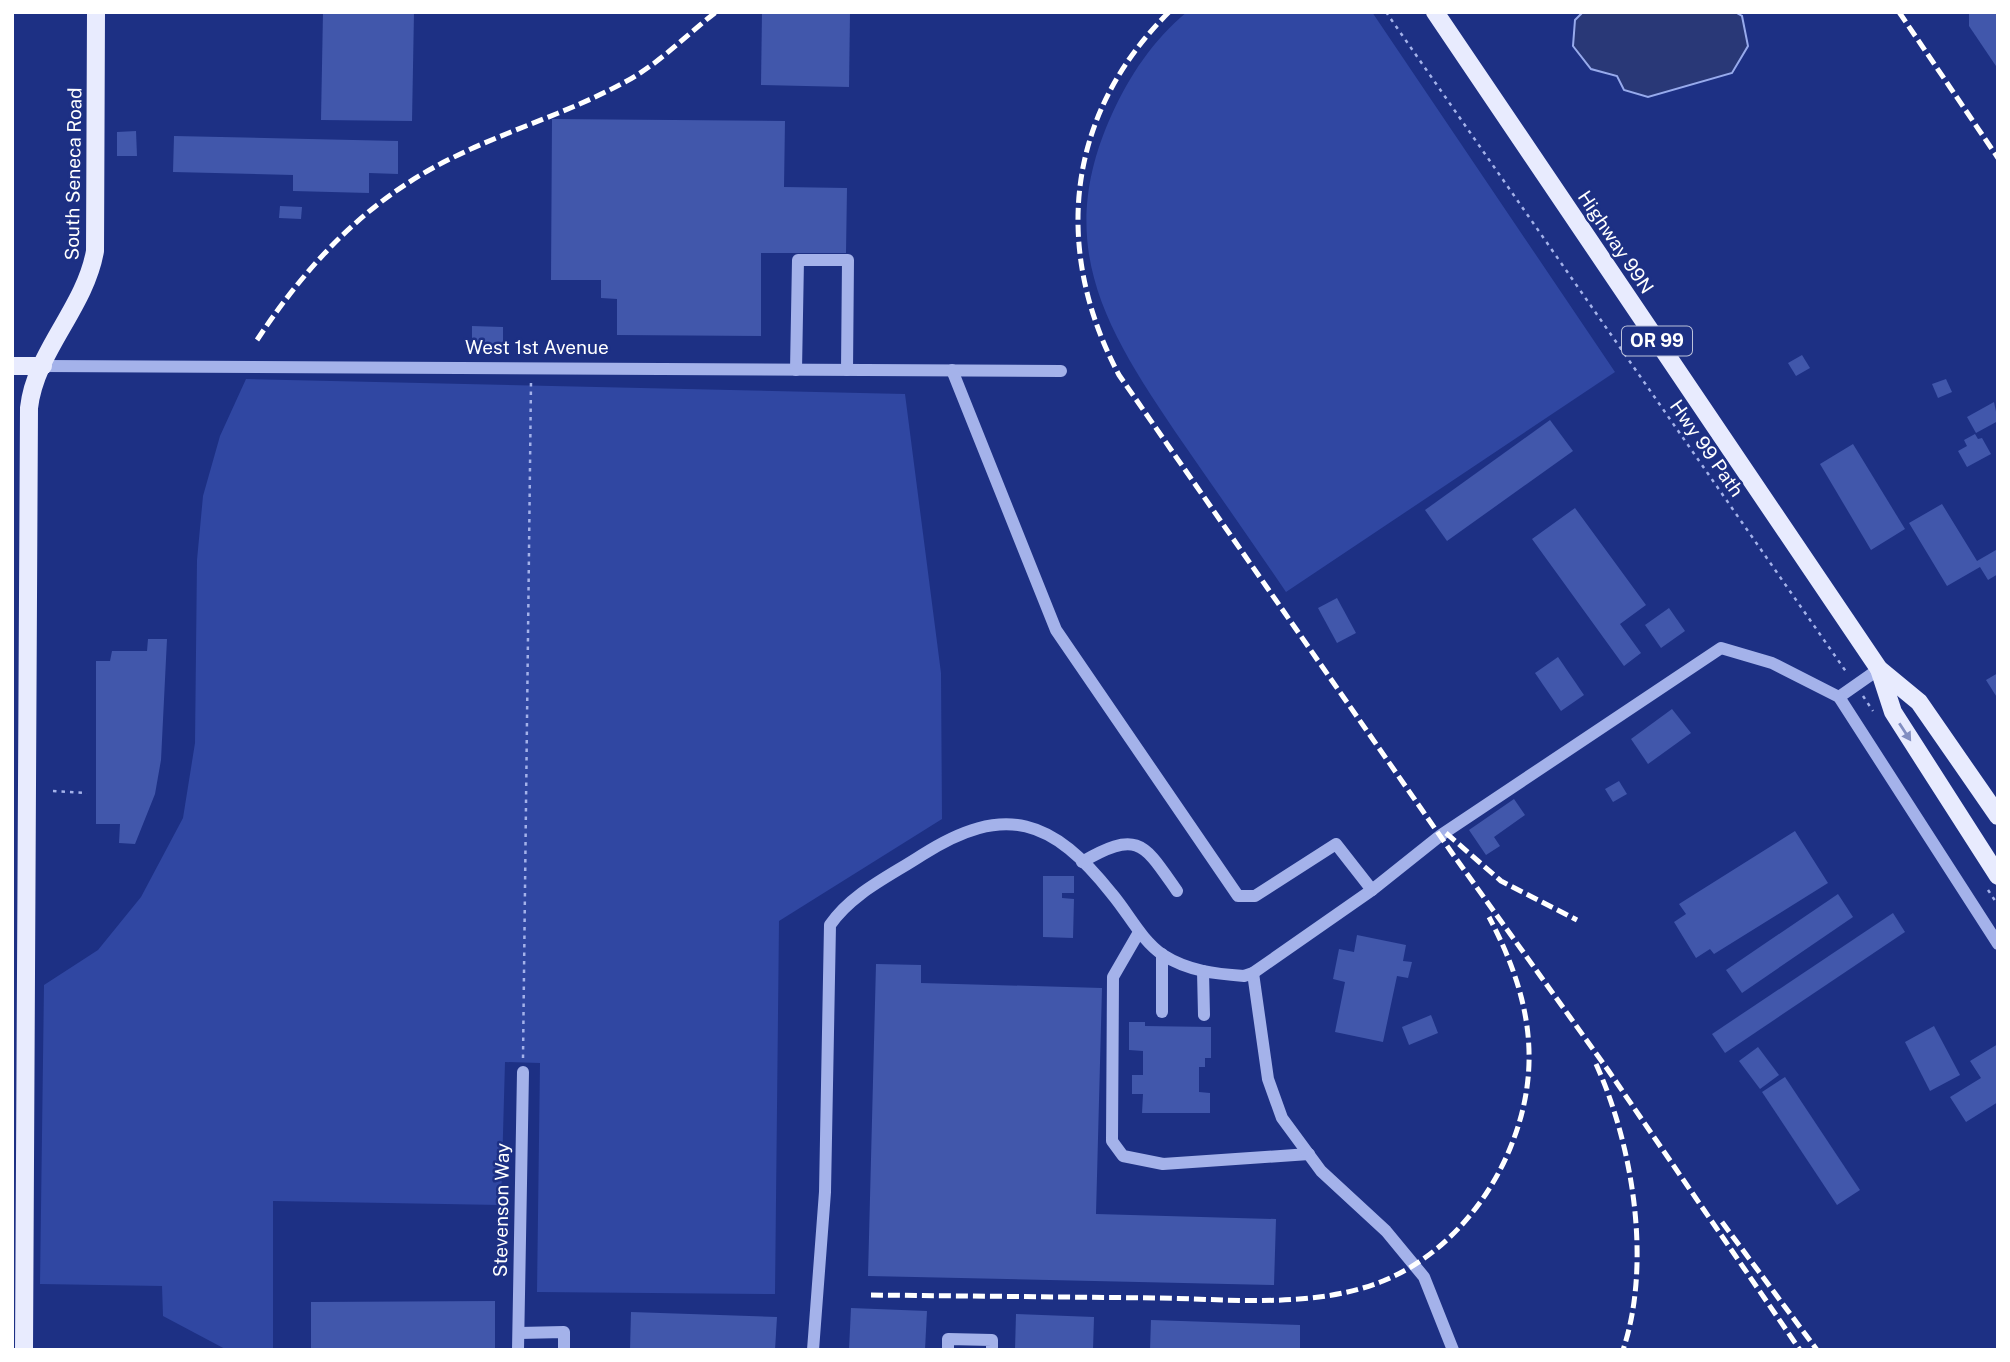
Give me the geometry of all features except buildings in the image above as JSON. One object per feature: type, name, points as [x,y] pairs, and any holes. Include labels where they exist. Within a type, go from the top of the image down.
[{"type":"main road","name":"South Seneca Road","points":[[24,1350],[18,1191],[19,912],[20,739],[29,408],[30,395],[43,366],[85,289],[95,251],[96,12]]},
{"type":"main road","name":"Highway 99N","points":[[1435,12],[1879,669]]},
{"type":"main road","name":"West 1st Avenue","points":[[12,366],[43,366]]},
{"type":"main road","name":"OR 99","points":[[1879,669],[1919,702],[1998,816]]},
{"type":"main road","name":"OR 99","points":[[1879,669],[1893,712],[1990,879]]},
{"type":"street","points":[[796,370],[798,260],[848,260],[847,370]]},
{"type":"street","name":"West 1st Avenue","points":[[43,366],[1061,371]]},
{"type":"street","points":[[952,370],[1056,630],[1238,896],[1255,896],[1336,844],[1372,890]]},
{"type":"street","points":[[813,1350],[825,1192],[830,925],[844,905],[933,848],[972,827],[996,824],[1037,829],[1061,841],[1111,892],[1139,932],[1162,954],[1188,968],[1244,976],[1253,973],[1372,890],[1441,835],[1721,648],[1773,663],[1839,697],[1998,944]]},
{"type":"street","points":[[1839,697],[1879,669]]},
{"type":"street","points":[[1082,862],[1104,849],[1126,843],[1147,849],[1177,891]]},
{"type":"street","points":[[1139,932],[1113,976],[1112,1141],[1123,1156],[1163,1164],[1309,1154]]},
{"type":"street","points":[[1162,954],[1162,1012]]},
{"type":"street","points":[[1203,971],[1204,1014]]},
{"type":"street","points":[[1253,973],[1268,1079],[1282,1118],[1321,1171],[1386,1231],[1424,1277],[1453,1350]]},
{"type":"street","name":"Stevenson Way","points":[[518,1350],[523,1072]]},
{"type":"street","points":[[519,1333],[564,1332],[564,1350]]},
{"type":"street","points":[[948,1350],[948,1339],[992,1340],[992,1350]]},
{"type":"path","name":"Hwy 99 Path","points":[[1387,14],[1878,718]]},
{"type":"path","points":[[523,1072],[531,368]]},
{"type":"path","points":[[53,791],[87,793]]},
{"type":"path","points":[[1990,879],[1998,905]]},
{"type":"shaded area","points":[[1187,12],[1372,12],[1615,372],[1286,592],[1132,364],[1112,326],[1097,288],[1088,248],[1087,207],[1095,162],[1112,114],[1144,59],[1163,34]]},
{"type":"shaded area","points":[[1583,12],[1735,12],[1742,16],[1748,46],[1732,73],[1648,97],[1624,90],[1617,76],[1591,69],[1573,46],[1575,20]]},
{"type":"shaded area","points":[[246,379],[905,394],[941,673],[942,819],[779,921],[775,1294],[537,1292],[540,1063],[505,1062],[501,1205],[273,1201],[273,1350],[227,1350],[163,1316],[162,1286],[40,1284],[44,985],[98,950],[141,897],[183,818],[195,743],[197,560],[203,496],[220,436]]},
{"type":"railway","points":[[257,340],[319,259],[342,235],[393,193],[452,158],[581,103],[636,76],[716,12]]},
{"type":"railway","points":[[1169,12],[1135,52],[1108,94],[1090,138],[1080,184],[1078,232],[1084,279],[1098,327],[1119,375],[1452,853],[1608,1070],[1800,1350]]},
{"type":"railway","points":[[1899,12],[1998,158]]},
{"type":"railway","points":[[1446,833],[1501,881],[1577,920]]},
{"type":"railway","points":[[871,1295],[1300,1299],[1356,1290],[1404,1271],[1443,1243],[1476,1208],[1501,1167],[1521,1116],[1529,1058],[1527,1029],[1514,973],[1489,917]]},
{"type":"railway","points":[[1596,1064],[1620,1131],[1634,1205],[1636,1280],[1632,1316],[1623,1350]]},
{"type":"railway","points":[[1722,1222],[1817,1350]]}]
